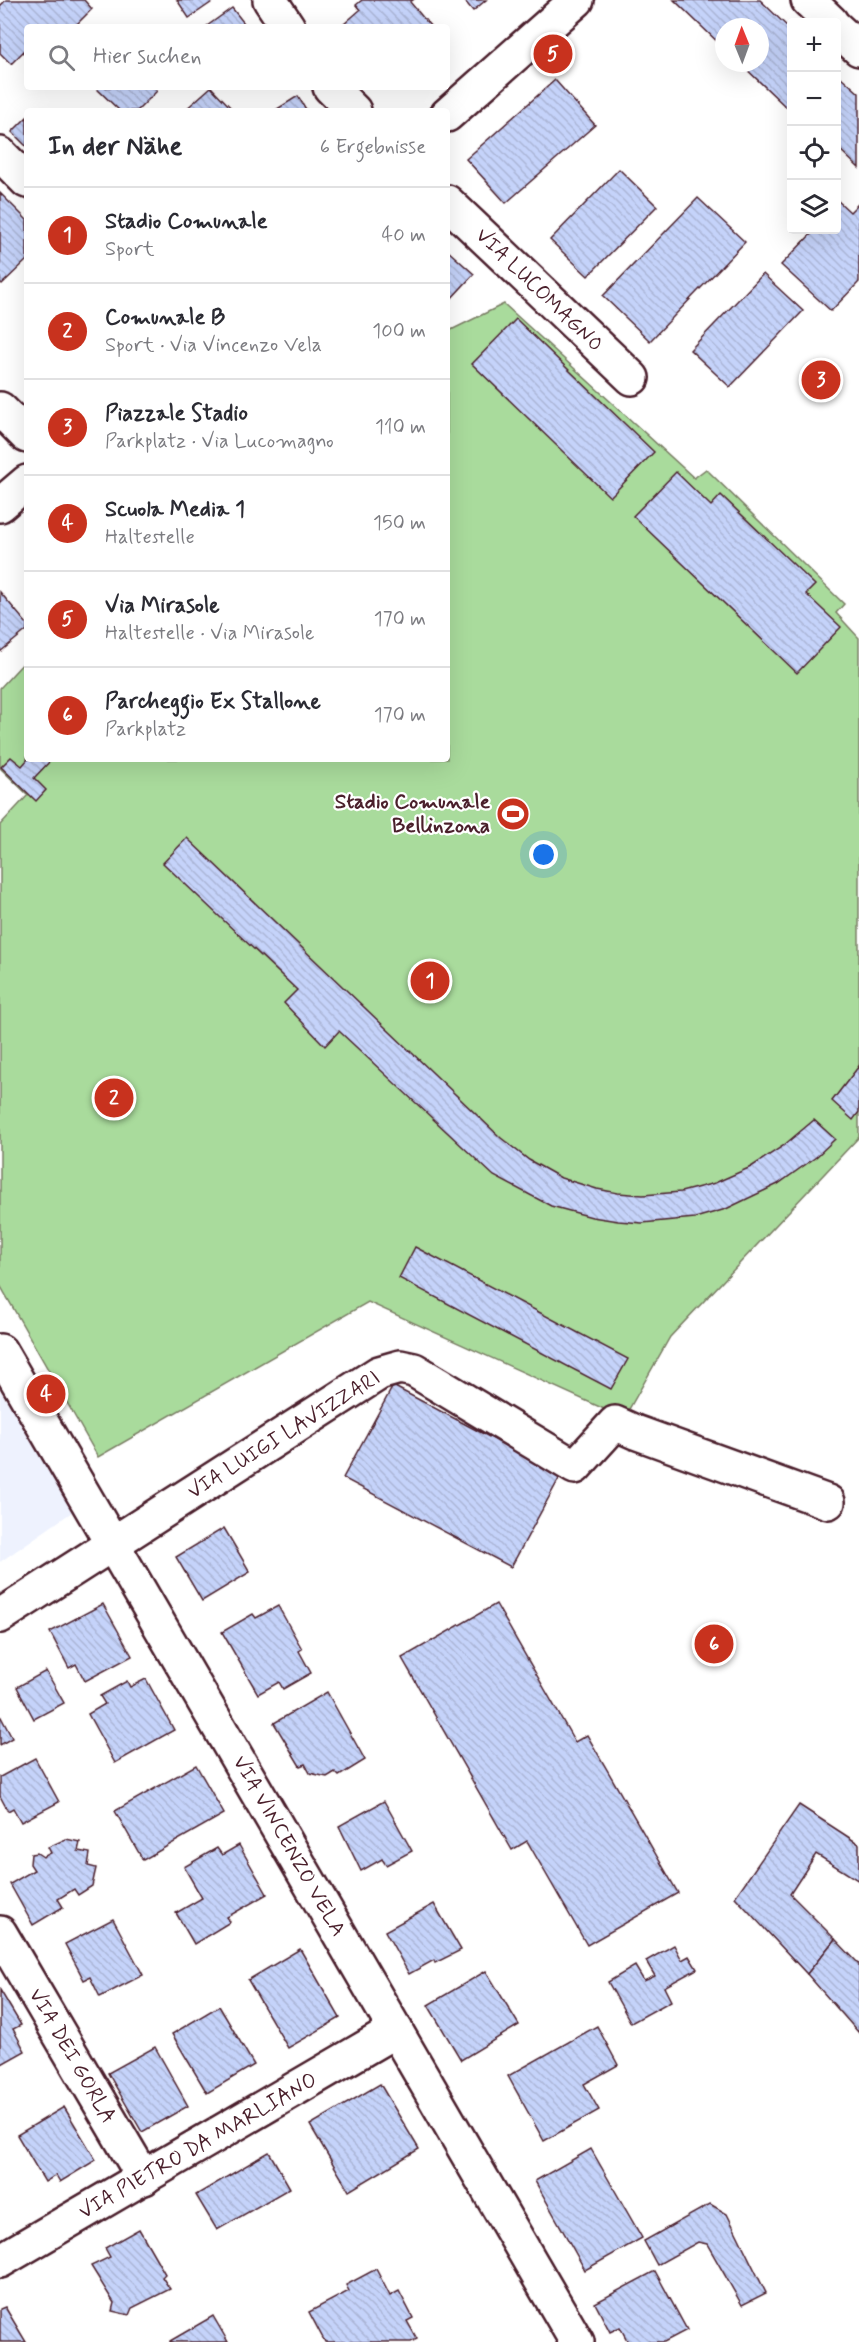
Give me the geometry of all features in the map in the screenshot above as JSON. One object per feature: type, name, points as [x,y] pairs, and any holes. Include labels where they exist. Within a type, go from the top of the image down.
[{"type":"street","points":[[270,0],[286,24]]},
{"type":"street","points":[[450,112],[577,0]]},
{"type":"street","points":[[808,0],[827,18]]},
{"type":"street","points":[[841,32],[859,49]]},
{"type":"street","points":[[333,90],[351,108]]},
{"type":"street","points":[[0,154],[24,178]]},
{"type":"street","name":"VIA LUCOMAGNO","points":[[450,205],[632,378]]},
{"type":"street","points":[[0,409],[24,433]]},
{"type":"street","points":[[0,505],[24,485]]},
{"type":"street","name":"VIA VINCENZO VELA","points":[[0,1351],[577,2342]]},
{"type":"street","name":"VIA LUIGI LAVIZZARI","points":[[0,1616],[379,1373],[400,1367],[414,1370],[575,1467],[615,1423],[828,1502]]},
{"type":"street","name":"VIA DEI GORLA","points":[[0,1933],[144,2178]]},
{"type":"street","name":"VIA PIETRO DA MARLIANO","points":[[0,2261],[396,2030]]},
{"type":"shaded area","points":[[0,1390],[75,1510],[0,1562]]},
{"type":"green space","points":[[504,304],[694,478],[706,469],[844,604],[836,613],[859,638],[859,1137],[670,1337],[624,1418],[368,1302],[98,1457],[0,1285],[0,825],[28,795],[0,768],[0,688],[24,662],[24,762],[450,762],[450,331]]},
{"type":"building","points":[[6,0],[84,0],[92,9],[77,24],[24,24],[24,51],[11,64],[0,53],[0,6]]},
{"type":"building","points":[[177,0],[215,0],[189,18]]},
{"type":"building","points":[[362,0],[413,0],[410,2],[428,24],[344,24],[360,10],[356,5]]},
{"type":"building","points":[[464,0],[486,0],[473,11]]},
{"type":"building","points":[[674,0],[760,0],[787,26],[787,106],[749,72],[769,72],[769,18],[715,18],[715,39]]},
{"type":"building","points":[[232,8],[245,24],[210,24]]},
{"type":"building","points":[[841,77],[859,93],[859,168],[841,151]]},
{"type":"building","points":[[555,80],[595,125],[506,203],[466,159]]},
{"type":"building","points":[[98,90],[157,91],[140,108],[117,108]]},
{"type":"building","points":[[208,90],[214,90],[231,108],[187,108]]},
{"type":"building","points":[[298,96],[305,108],[279,108]]},
{"type":"building","points":[[24,120],[24,144],[12,132]]},
{"type":"building","points":[[619,169],[657,206],[588,276],[550,240]]},
{"type":"building","points":[[0,193],[24,217],[24,263],[2,284],[0,282]]},
{"type":"building","points":[[698,198],[745,242],[650,341],[603,296]]},
{"type":"building","points":[[859,203],[859,282],[831,311],[781,265],[811,234],[841,234],[841,204],[850,212]]},
{"type":"building","points":[[450,253],[474,274],[450,300]]},
{"type":"building","points":[[763,274],[803,311],[730,387],[690,350]]},
{"type":"building","points":[[516,319],[654,452],[610,497],[472,364]]},
{"type":"building","points":[[676,472],[711,506],[721,495],[815,585],[806,594],[841,627],[797,673],[633,516]]},
{"type":"building","points":[[0,592],[24,620],[24,632],[0,652]]},
{"type":"building","points":[[11,757],[22,766],[25,762],[49,762],[34,778],[46,790],[36,801],[1,767]]},
{"type":"building","points":[[187,838],[501,1138],[529,1160],[561,1178],[618,1193],[643,1195],[681,1192],[715,1183],[751,1167],[783,1146],[814,1120],[835,1139],[816,1157],[778,1184],[726,1209],[695,1218],[642,1223],[618,1221],[551,1206],[494,1176],[339,1031],[325,1046],[284,1003],[297,990],[163,863]]},
{"type":"building","points":[[859,1066],[859,1112],[853,1120],[832,1101]]},
{"type":"building","points":[[415,1247],[628,1359],[611,1389],[399,1278]]},
{"type":"building","points":[[393,1386],[561,1475],[511,1567],[343,1478]]},
{"type":"building","points":[[224,1528],[250,1572],[202,1601],[176,1557]]},
{"type":"building","points":[[103,1604],[132,1656],[85,1681],[76,1664],[69,1668],[50,1632]]},
{"type":"building","points":[[496,1604],[575,1742],[587,1735],[678,1893],[587,1945],[527,1841],[512,1850],[402,1658]]},
{"type":"building","points":[[278,1606],[302,1649],[299,1651],[311,1673],[283,1689],[279,1682],[258,1694],[222,1632],[253,1614],[256,1618]]},
{"type":"building","points":[[46,1671],[64,1703],[34,1719],[17,1687]]},
{"type":"building","points":[[146,1679],[174,1730],[115,1763],[88,1714],[105,1704],[100,1696],[127,1681],[130,1687]]},
{"type":"building","points":[[327,1692],[365,1760],[339,1776],[335,1772],[327,1777],[310,1773],[305,1764],[300,1766],[274,1723]]},
{"type":"building","points":[[0,1715],[12,1738],[0,1745]]},
{"type":"building","points":[[35,1758],[59,1802],[21,1822],[13,1808],[8,1811],[0,1796],[0,1777]]},
{"type":"building","points":[[196,1765],[224,1814],[143,1860],[115,1811]]},
{"type":"building","points":[[384,1801],[412,1851],[386,1865],[382,1859],[361,1871],[339,1826]]},
{"type":"building","points":[[799,1805],[859,1844],[859,1881],[816,1854],[790,1894],[835,1939],[807,1974],[735,1897]]},
{"type":"building","points":[[66,1839],[80,1842],[78,1851],[90,1853],[88,1866],[96,1868],[92,1886],[78,1895],[74,1889],[58,1899],[63,1907],[33,1925],[10,1884],[34,1870],[30,1864],[31,1854],[37,1853],[43,1857],[51,1853],[48,1847]]},
{"type":"building","points":[[239,1845],[267,1894],[227,1917],[230,1922],[194,1944],[176,1913],[202,1898],[184,1867],[217,1848],[222,1855]]},
{"type":"building","points":[[434,1904],[461,1950],[435,1963],[434,1960],[409,1974],[385,1931]]},
{"type":"building","points":[[113,1919],[143,1975],[100,1997],[90,1977],[84,1980],[65,1944]]},
{"type":"building","points":[[835,1939],[859,1964],[859,2033],[807,1974]]},
{"type":"building","points":[[674,1945],[682,1960],[689,1956],[697,1969],[664,1987],[671,2001],[631,2023],[608,1982],[635,1966],[644,1981],[655,1976],[646,1961]]},
{"type":"building","points":[[300,1949],[340,2018],[288,2048],[248,1980]]},
{"type":"building","points":[[486,1971],[519,2025],[461,2060],[428,2005]]},
{"type":"building","points":[[0,1990],[21,2025],[13,2029],[25,2051],[0,2065]]},
{"type":"building","points":[[219,2006],[254,2065],[207,2093],[172,2034]]},
{"type":"building","points":[[597,2026],[618,2065],[584,2084],[599,2110],[544,2141],[508,2076]]},
{"type":"building","points":[[155,2047],[188,2106],[142,2132],[108,2073]]},
{"type":"building","points":[[380,2084],[419,2149],[349,2191],[310,2125]]},
{"type":"building","points":[[64,2107],[96,2160],[60,2182],[56,2175],[45,2182],[17,2135]]},
{"type":"building","points":[[591,2149],[642,2238],[585,2270],[535,2181]]},
{"type":"building","points":[[269,2152],[290,2188],[217,2230],[196,2195]]},
{"type":"building","points":[[710,2204],[727,2214],[766,2293],[742,2305],[707,2244],[698,2242],[657,2265],[644,2241]]},
{"type":"building","points":[[139,2229],[165,2274],[162,2277],[170,2289],[132,2308],[129,2315],[112,2311],[114,2303],[91,2266],[110,2257],[105,2248]]},
{"type":"building","points":[[376,2269],[390,2296],[399,2291],[413,2318],[407,2321],[417,2339],[411,2342],[325,2342],[309,2312],[349,2291],[346,2285]]},
{"type":"building","points":[[655,2271],[687,2330],[664,2342],[628,2342],[620,2327],[610,2332],[595,2303]]},
{"type":"building","points":[[5,2307],[26,2342],[0,2342],[0,2309]]},
{"type":"building","points":[[213,2316],[228,2342],[170,2342],[170,2341]]},
{"type":"place","name":"Via Mirasole","points":[[553,54]]},
{"type":"place","name":"Piazzale Stadio","points":[[821,380]]},
{"type":"place","name":"Stadio Comunale Bellinzona","points":[[513,814]]},
{"type":"place","name":"Stadio Comunale","points":[[430,981]]},
{"type":"place","name":"Comunale B","points":[[114,1098]]},
{"type":"place","name":"Scuola Media 1","points":[[46,1394]]},
{"type":"place","name":"Parcheggio Ex Stallone","points":[[714,1644]]}]
